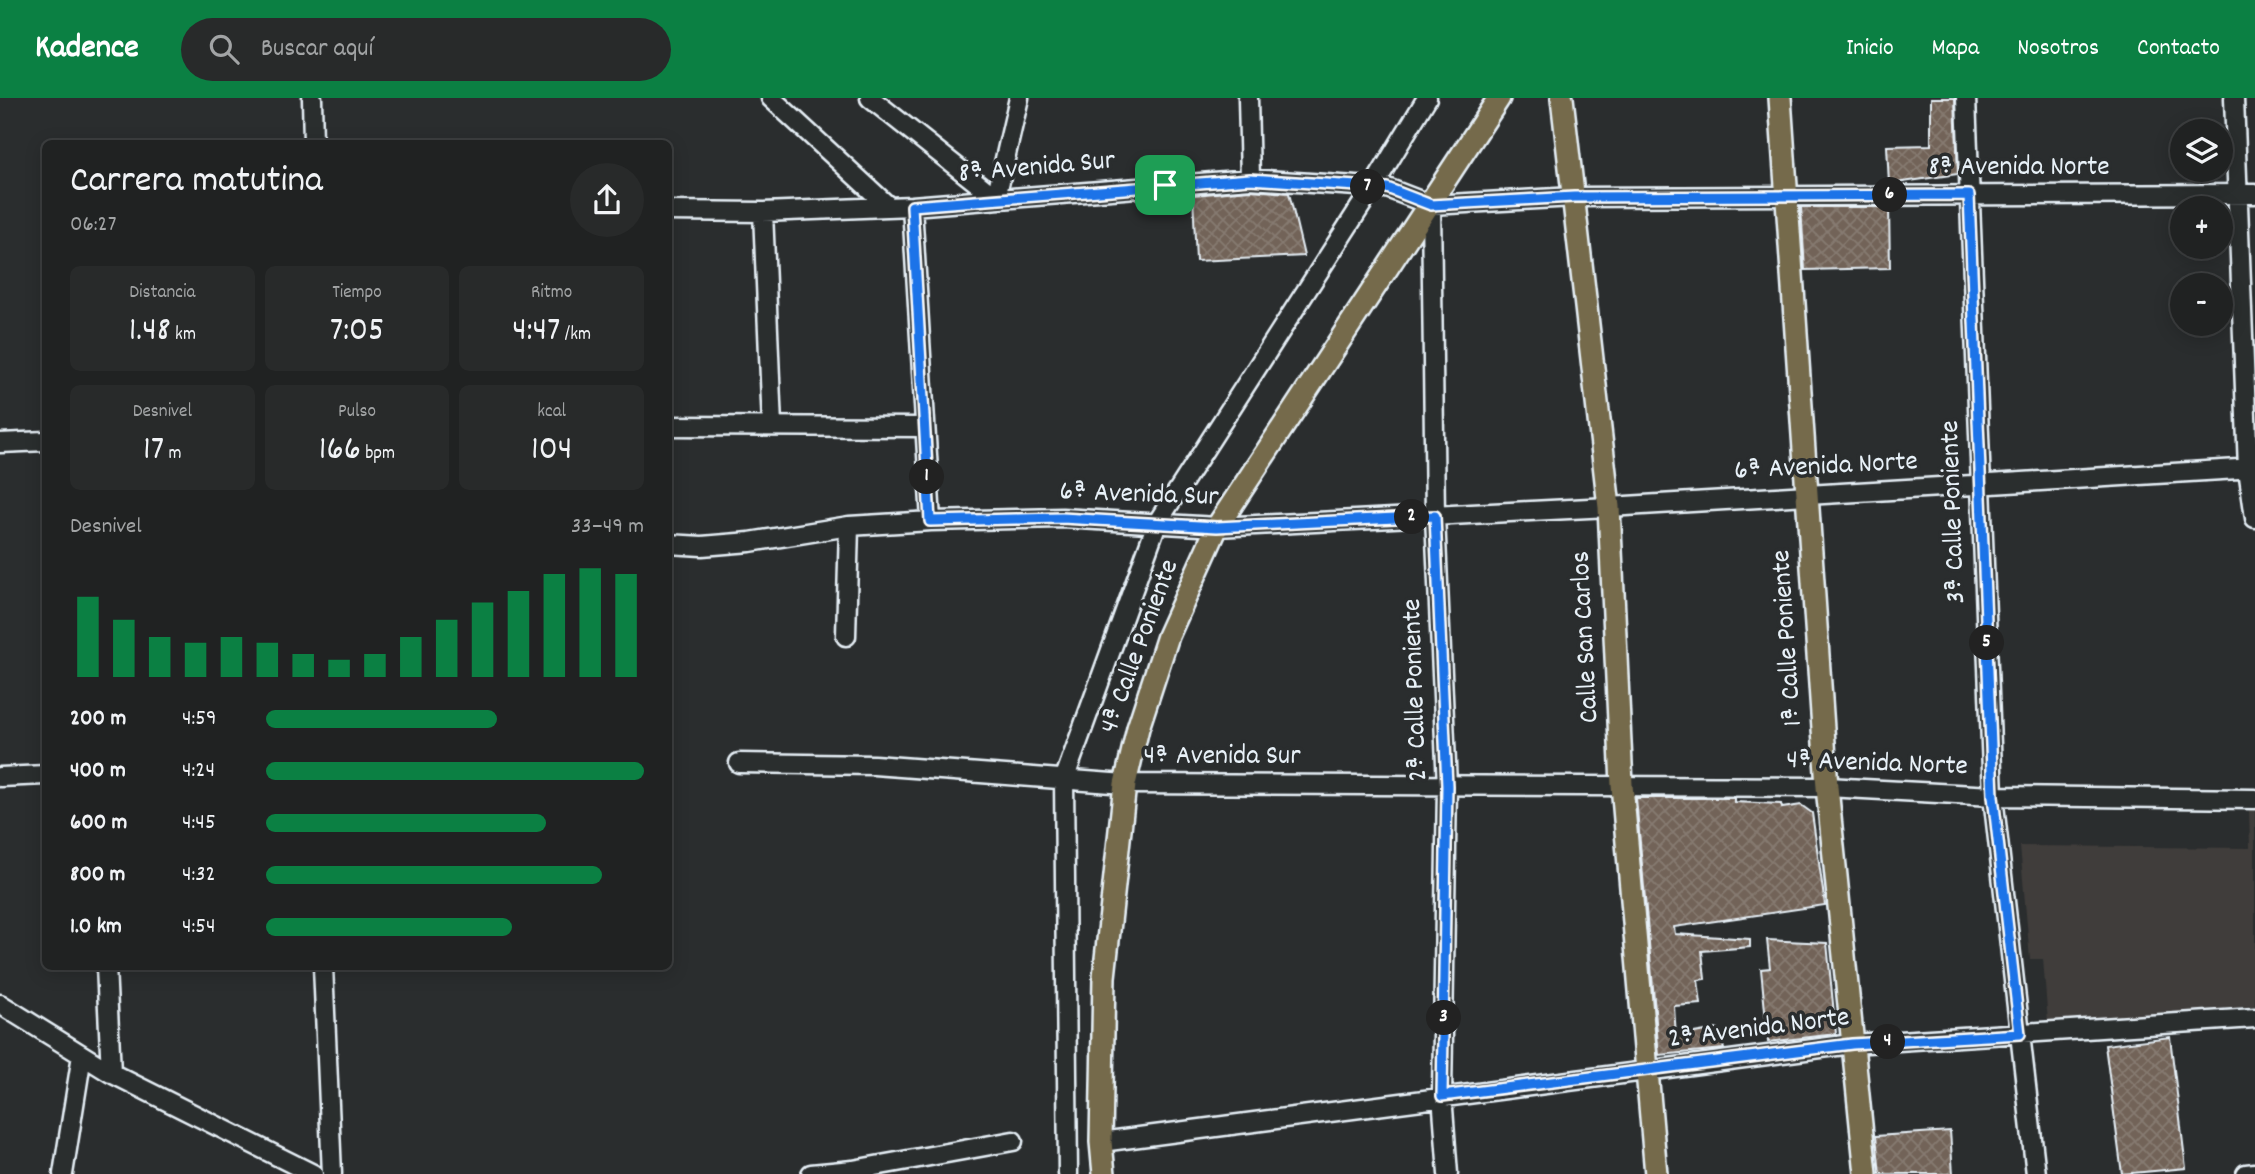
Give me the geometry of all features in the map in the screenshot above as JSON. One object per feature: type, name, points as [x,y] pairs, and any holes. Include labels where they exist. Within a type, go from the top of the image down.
[{"type":"main road","name":"4ª Calle Poniente","points":[[1104,1174],[1101,1142],[1104,977],[1125,784],[1138,728],[1168,636],[1217,527],[1499,98]]},
{"type":"main road","name":"Calle San Carlos","points":[[1562,98],[1609,507],[1622,785],[1656,1174]]},
{"type":"main road","name":"1ª Calle Poniente","points":[[1780,98],[1827,787],[1866,1174]]},
{"type":"street","points":[[312,98],[313,140]]},
{"type":"street","points":[[771,98],[888,206]]},
{"type":"street","points":[[870,98],[996,198],[1019,98]]},
{"type":"street","points":[[1248,98],[1250,179]]},
{"type":"street","points":[[1068,1174],[1063,780],[1157,523],[1373,187],[1427,98]]},
{"type":"street","name":"3ª Calle Poniente","points":[[1966,98],[1993,796],[2036,1174]]},
{"type":"street","points":[[2234,98],[2247,194],[2255,518]]},
{"type":"street","name":"8ª Avenida Sur","points":[[672,211],[763,212],[912,206],[1250,179],[1387,188],[1431,205],[1574,197]]},
{"type":"street","name":"8ª Avenida Norte","points":[[1574,197],[2247,194]]},
{"type":"street","name":"2ª Calle Poniente","points":[[1431,205],[1435,516],[1447,786],[1442,1096],[1448,1174]]},
{"type":"street","points":[[912,206],[930,521]]},
{"type":"street","points":[[763,212],[772,426]]},
{"type":"street","points":[[672,426],[923,427]]},
{"type":"street","points":[[0,443],[42,441]]},
{"type":"street","name":"6ª Avenida Norte","points":[[1609,507],[2252,469]]},
{"type":"street","name":"6ª Avenida Sur","points":[[672,544],[702,546],[750,542],[849,526],[930,521],[1062,518],[1217,527],[1609,507]]},
{"type":"street","points":[[846,636],[849,526]]},
{"type":"street","name":"4ª Avenida Sur","points":[[739,763],[874,765],[1125,784],[1622,785]]},
{"type":"street","points":[[0,777],[42,775]]},
{"type":"street","name":"4ª Avenida Norte","points":[[1622,785],[1827,787],[1993,796],[2255,799]]},
{"type":"street","points":[[106,970],[111,1073]]},
{"type":"street","points":[[323,970],[332,1174]]},
{"type":"street","points":[[0,1004],[111,1073],[313,1174]]},
{"type":"street","name":"2ª Avenida Norte","points":[[1101,1142],[1852,1044],[2255,1018]]},
{"type":"street","points":[[62,1174],[82,1055]]},
{"type":"street","points":[[811,1174],[853,1172],[1013,1141]]},
{"type":"street","points":[[2246,1174],[2255,1172]]},
{"type":"shaded area","points":[[2249,809],[2255,809],[2255,1006],[2048,1023],[2043,959],[2030,959],[2020,846],[2250,848]]},
{"type":"building","points":[[1931,98],[1955,98],[1958,174],[1889,184],[1887,146],[1931,145]]},
{"type":"building","points":[[1250,190],[1289,193],[1304,256],[1196,261],[1193,195]]},
{"type":"building","points":[[1801,207],[1889,207],[1890,268],[1805,270]]},
{"type":"building","points":[[1636,798],[1734,798],[1734,802],[1781,804],[1782,808],[1801,805],[1812,813],[1825,905],[1674,927],[1675,934],[1750,939],[1750,947],[1702,951],[1705,979],[1698,980],[1701,1004],[1674,1006],[1676,1036],[1718,1029],[1724,1049],[1659,1055]]},
{"type":"building","points":[[1767,940],[1827,943],[1836,1034],[1768,1042],[1761,969],[1770,968]]},
{"type":"building","points":[[2170,1037],[2186,1168],[2122,1174],[2105,1045]]},
{"type":"building","points":[[1950,1131],[1953,1174],[1880,1174],[1876,1136]]},
{"type":"route","points":[[1250,179],[1387,188],[1431,205],[1574,197],[1969,195],[1993,796],[2020,1034],[1852,1044],[1442,1096],[1447,786],[1435,516],[1217,527],[1062,518],[930,521],[912,206],[1165,185],[1250,179]]}]
